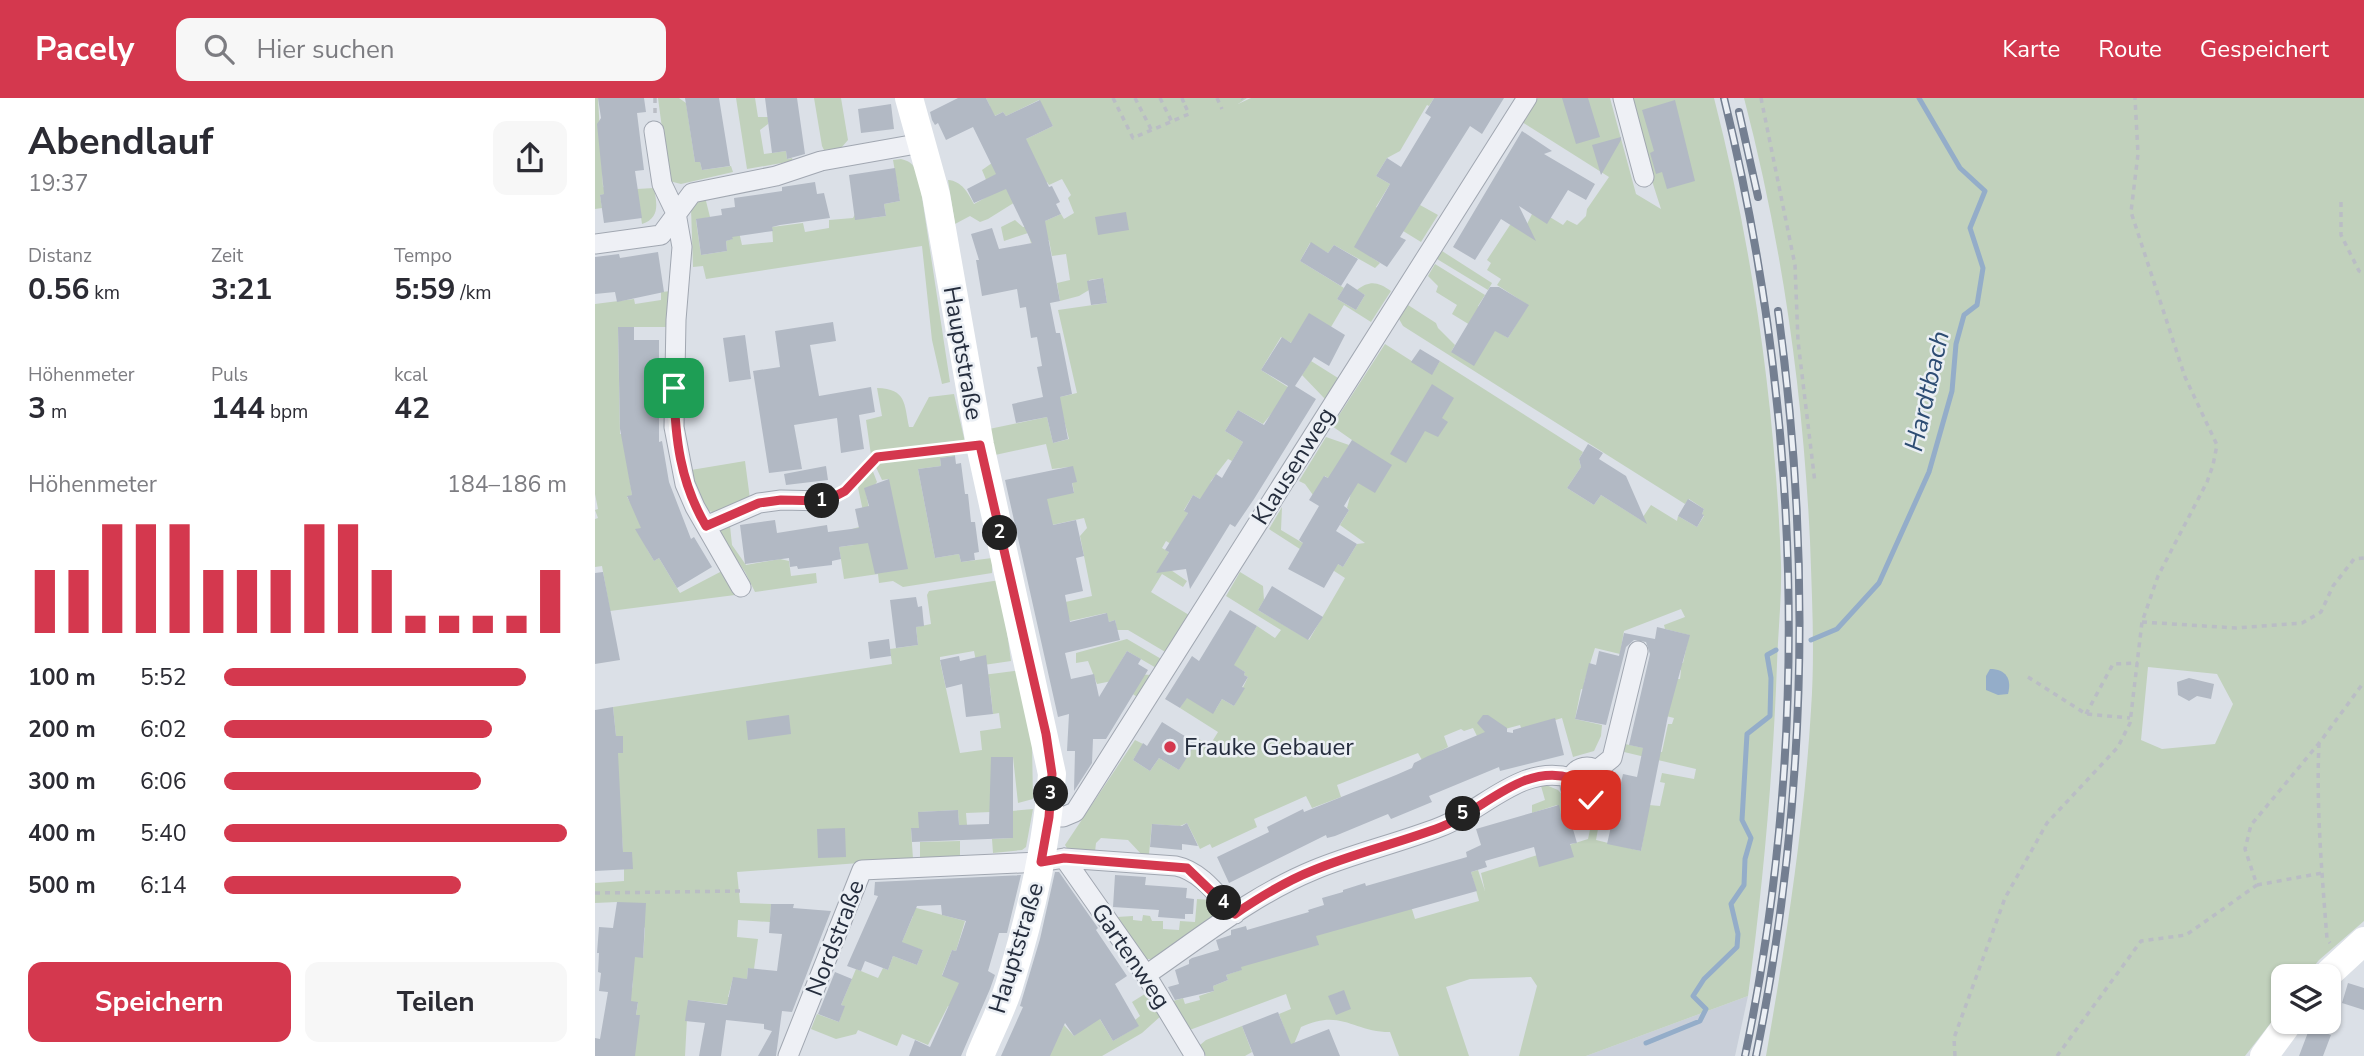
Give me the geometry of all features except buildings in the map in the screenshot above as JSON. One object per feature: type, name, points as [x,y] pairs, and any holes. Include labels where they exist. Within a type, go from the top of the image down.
[{"type":"main road","name":"Hauptstraße","points":[[909,98],[936,195],[980,445],[1046,734],[1052,774],[1049,817],[1053,860],[1009,988],[980,1056]]},
{"type":"main road","points":[[2338,964],[2364,941]]},
{"type":"main road","points":[[2264,1056],[2280,1034]]},
{"type":"street","name":"Klausenweg","points":[[1049,817],[1063,817],[1075,812],[1527,98]]},
{"type":"street","points":[[1623,98],[1644,177]]},
{"type":"street","points":[[654,131],[662,184],[676,213],[681,247],[676,320],[674,427],[685,484],[741,587]]},
{"type":"street","points":[[595,244],[661,235],[692,193],[776,176],[821,161],[922,143]]},
{"type":"street","points":[[706,526],[759,503],[781,500],[826,501]]},
{"type":"street","points":[[1597,770],[1612,758],[1638,650]]},
{"type":"street","points":[[1590,767],[1597,770],[1605,783],[1603,792],[1591,800],[1575,796],[1570,784],[1571,778],[1581,768],[1590,767]]},
{"type":"street","points":[[1146,975],[1262,896],[1311,871],[1443,827],[1514,784],[1556,774],[1571,778]]},
{"type":"street","points":[[1053,860],[1187,868],[1235,914]]},
{"type":"street","name":"Gartenweg","points":[[1053,860],[1146,975],[1195,1056]]},
{"type":"street","name":"Nordstraße","points":[[789,1056],[862,870],[1053,860]]},
{"type":"path","points":[[1113,98],[1133,138],[1189,114],[1182,100],[1189,98]]},
{"type":"path","points":[[1135,98],[1152,131]]},
{"type":"path","points":[[1160,98],[1172,122]]},
{"type":"path","points":[[1217,98],[1222,109]]},
{"type":"path","points":[[1761,98],[1795,265],[1798,341],[1815,483]]},
{"type":"path","points":[[1955,1056],[1954,1038],[2005,898],[2047,823],[2118,747],[2130,718],[2142,622],[2158,576],[2207,482],[2217,445],[2185,377],[2131,212],[2138,154],[2135,98]]},
{"type":"path","points":[[2341,202],[2341,235],[2359,271],[2364,273]]},
{"type":"path","points":[[826,501],[845,491],[877,457],[980,445]]},
{"type":"path","points":[[2142,622],[2236,628],[2302,623],[2321,612],[2333,586],[2354,559],[2364,558]]},
{"type":"path","points":[[2086,714],[2113,664],[2138,663]]},
{"type":"path","points":[[2028,677],[2086,714],[2130,718]]},
{"type":"path","points":[[2257,885],[2245,849],[2251,825],[2364,682]]},
{"type":"path","points":[[2319,742],[2322,873],[2327,939],[2333,964]]},
{"type":"path","points":[[2057,1056],[2141,941],[2186,935],[2257,885],[2322,873]]},
{"type":"path","points":[[595,893],[740,891]]},
{"type":"shaded area","points":[[1748,996],[1735,1056],[1586,1056]]},
{"type":"green space","points":[[595,98],[598,98],[603,187],[618,192],[600,195],[602,208],[595,209]]},
{"type":"green space","points":[[658,98],[679,98],[686,103],[695,162],[700,162],[702,170],[731,166],[733,172],[681,184],[669,181]]},
{"type":"green space","points":[[736,98],[755,98],[758,117],[768,117],[768,124],[760,130],[764,154],[786,151],[787,159],[792,158],[793,161],[747,169]]},
{"type":"green space","points":[[814,98],[841,98],[848,140],[841,148],[824,150]]},
{"type":"green space","points":[[986,98],[1247,98],[1238,104],[1251,98],[1434,98],[1429,106],[1427,105],[1400,151],[1387,158],[1376,176],[1390,184],[1376,207],[1406,226],[1420,205],[1438,215],[1421,242],[1395,226],[1372,254],[1371,257],[1380,263],[1375,268],[1334,245],[1328,253],[1310,243],[1300,261],[1344,288],[1337,299],[1356,310],[1365,295],[1357,290],[1362,287],[1374,283],[1391,291],[1371,322],[1344,305],[1331,327],[1305,351],[1281,337],[1261,370],[1291,389],[1263,424],[1238,410],[1225,431],[1243,442],[1232,461],[1228,459],[1211,481],[1207,503],[1193,495],[1184,510],[1188,513],[1171,544],[1166,541],[1162,548],[1169,552],[1162,564],[1187,581],[1183,587],[1162,574],[1151,592],[1189,615],[1167,653],[1128,630],[1117,630],[1115,620],[1109,622],[1106,613],[1070,621],[1061,603],[1092,596],[1080,536],[1087,528],[1084,518],[1043,527],[1047,498],[1074,492],[1069,467],[1052,469],[1046,444],[995,455],[989,429],[1047,417],[1053,443],[1069,439],[1059,401],[1060,397],[1077,393],[1058,310],[1107,303],[1103,278],[1089,280],[1089,290],[1060,301],[1057,283],[1070,280],[1066,254],[1052,256],[1049,240],[1031,243],[1028,233],[1004,241],[1001,227],[1015,220],[1023,227],[1031,227],[1061,214],[1064,219],[1074,213],[1068,198],[1071,195],[1062,179],[1049,185],[1047,182],[988,219],[980,222],[970,216],[955,224],[948,180],[961,185],[974,204],[992,194],[982,170],[1026,139],[1053,126],[1039,100],[1006,116],[1003,112],[967,129],[990,106]]},
{"type":"green space","points":[[1538,98],[1610,98],[1636,194],[1661,209],[1645,159],[1631,98],[1714,98],[1728,155],[1760,329],[1773,445],[1781,563],[1770,789],[1748,996],[1586,1056],[1519,1056],[1537,986],[1531,977],[1470,979],[1446,987],[1469,1056],[1399,1056],[1390,1032],[1327,1020],[1301,1027],[1289,1056],[1289,1041],[1279,1014],[1291,1009],[1286,994],[1187,1031],[1170,1002],[1183,998],[1185,1004],[1200,1000],[1199,996],[1214,991],[1213,986],[1228,980],[1226,975],[1241,970],[1240,965],[1318,945],[1312,923],[1406,890],[1415,919],[1479,901],[1471,872],[1478,870],[1485,891],[1481,873],[1588,839],[1594,811],[1601,813],[1596,840],[1641,851],[1649,805],[1660,806],[1665,783],[1660,782],[1662,773],[1694,779],[1696,769],[1624,752],[1625,744],[1662,752],[1668,724],[1672,724],[1674,718],[1650,712],[1676,679],[1680,679],[1681,670],[1659,665],[1660,659],[1683,663],[1689,635],[1665,629],[1664,625],[1685,617],[1681,609],[1624,631],[1620,654],[1595,648],[1584,683],[1591,691],[1581,689],[1575,719],[1602,725],[1601,736],[1594,751],[1573,757],[1562,718],[1522,730],[1520,725],[1494,732],[1480,742],[1473,728],[1464,731],[1461,729],[1444,736],[1448,747],[1422,760],[1418,753],[1337,785],[1341,797],[1312,808],[1306,796],[1254,819],[1257,827],[1212,848],[1210,844],[1200,849],[1187,823],[1180,826],[1152,824],[1149,854],[1142,855],[1128,840],[1101,838],[1096,843],[1095,852],[1068,850],[1065,845],[1135,740],[1143,744],[1133,760],[1150,771],[1159,758],[1179,770],[1197,738],[1210,745],[1218,732],[1180,708],[1187,697],[1208,710],[1216,709],[1222,699],[1234,706],[1248,677],[1233,665],[1257,626],[1275,638],[1281,630],[1226,596],[1240,572],[1263,586],[1264,600],[1258,610],[1309,640],[1345,578],[1269,529],[1282,507],[1281,530],[1343,567],[1357,544],[1365,543],[1340,525],[1349,510],[1347,508],[1351,493],[1325,476],[1313,495],[1305,484],[1299,481],[1326,437],[1349,445],[1335,469],[1375,492],[1352,440],[1332,426],[1385,344],[1432,374],[1440,361],[1583,452],[1579,459],[1581,467],[1567,488],[1594,505],[1601,495],[1641,520],[1651,505],[1677,521],[1678,516],[1697,527],[1704,516],[1704,509],[1689,499],[1685,504],[1403,326],[1399,319],[1408,305],[1436,323],[1455,345],[1451,352],[1488,336],[1452,314],[1457,305],[1436,292],[1438,286],[1428,276],[1435,264],[1485,295],[1478,306],[1495,317],[1490,327],[1508,338],[1528,305],[1497,285],[1501,279],[1487,270],[1491,263],[1487,260],[1510,225],[1527,224],[1535,208],[1563,225],[1567,220],[1577,225],[1586,216],[1587,209],[1609,177],[1522,122]]},
{"type":"green space","points":[[1744,98],[2364,98],[2364,921],[2316,964],[2271,964],[2271,1023],[2245,1056],[1766,1056],[1799,841],[1808,754],[1813,647],[1810,541],[1802,429],[1789,318],[1769,207]],"holes":[[[2148,667],[2217,674],[2233,704],[2215,744],[2162,749],[2141,740]]]},
{"type":"green space","points":[[901,159],[915,168],[920,184],[950,382],[942,384],[932,340],[922,246],[706,279],[703,266],[693,267],[691,208],[705,197],[710,217],[696,220],[701,255],[727,251],[726,241],[732,239],[731,233],[739,232],[742,245],[773,242],[772,227],[803,223],[805,232],[829,228],[829,220],[853,218],[855,214],[871,218],[886,216],[884,204],[900,201],[893,160]]},
{"type":"green space","points":[[654,188],[656,210],[652,218],[642,224],[637,189]]},
{"type":"green space","points":[[1442,251],[1492,283],[1488,290],[1437,259]]},
{"type":"green space","points":[[672,291],[668,327],[618,327],[620,434],[623,434],[632,495],[627,497],[630,502],[637,500],[647,549],[654,561],[659,558],[680,593],[722,571],[735,595],[610,611],[602,566],[595,567],[595,519],[598,518],[595,510],[598,509],[595,494],[595,304],[634,299],[635,304],[661,300],[661,292]]},
{"type":"green space","points":[[1311,361],[1338,378],[1325,399],[1302,375]]},
{"type":"green space","points":[[877,388],[894,391],[899,395],[905,405],[909,427],[913,427],[929,397],[954,394],[965,442],[871,455],[866,420],[882,416]]},
{"type":"green space","points":[[954,450],[955,456],[940,458],[941,466],[918,469],[935,558],[959,554],[961,562],[992,558],[992,573],[903,587],[893,581],[879,583],[878,574],[844,579],[839,547],[854,545],[852,529],[866,525],[857,483],[872,469],[877,482],[874,486],[865,488],[870,514],[889,479],[882,480],[875,465],[882,461]]},
{"type":"green space","points":[[745,461],[750,499],[716,513],[705,510],[691,470]]},
{"type":"green space","points":[[730,526],[732,545],[746,565],[780,559],[789,561],[791,576],[816,573],[817,583],[755,592],[718,531]]},
{"type":"green space","points":[[1000,580],[1011,661],[977,666],[974,651],[940,657],[940,661],[960,753],[982,750],[980,731],[1001,728],[999,713],[993,714],[990,687],[983,675],[1021,670],[1032,744],[1033,799],[1018,803],[1013,757],[991,757],[991,812],[966,813],[967,825],[959,825],[958,810],[919,812],[919,828],[911,829],[913,859],[737,872],[740,903],[771,904],[770,922],[738,920],[737,937],[758,939],[754,969],[748,968],[747,979],[733,978],[728,997],[750,1000],[778,1010],[688,1000],[685,1056],[620,1056],[639,1015],[636,1015],[638,1003],[626,1001],[633,984],[625,956],[643,957],[645,928],[617,902],[595,903],[595,883],[624,881],[624,869],[632,852],[623,852],[622,836],[595,754],[623,752],[623,736],[616,736],[613,707],[892,664],[890,649],[918,645],[916,627],[931,624],[927,595],[929,591]]},
{"type":"green space","points":[[1127,639],[1163,660],[1158,669],[1127,651],[1114,673],[1152,675],[1139,698],[1112,681],[1097,684],[1088,661],[1076,663],[1076,653]]},
{"type":"green space","points":[[1546,785],[1558,790],[1571,804],[1586,811],[1561,814],[1557,805],[1532,813],[1532,805],[1545,800],[1541,786]]},
{"type":"green space","points":[[1033,809],[1026,847],[1022,850],[993,853],[992,839],[1013,838],[1012,811]]},
{"type":"green space","points":[[960,841],[960,856],[920,858],[920,842]]},
{"type":"green space","points":[[1197,899],[1211,900],[1215,909],[1213,919],[1155,959],[1145,959],[1117,917],[1133,916],[1133,920],[1142,921],[1143,915],[1150,916],[1152,921],[1163,921],[1163,929],[1179,930],[1180,921],[1195,922]]},
{"type":"green space","points":[[909,906],[965,921],[956,951],[952,950],[942,975],[965,985],[955,1008],[948,1006],[928,1045],[902,1034],[897,1046],[858,1030],[856,1034],[836,1039],[811,1029],[817,1014],[839,1022],[844,1006],[841,1005],[856,969],[878,978],[883,968],[888,970],[893,956],[917,965],[923,950],[901,944],[913,916]]},
{"type":"green space","points":[[1148,992],[1162,1015],[1142,1033],[1102,1056],[1049,1056],[1064,1025],[1074,1036],[1098,1016],[1113,1041],[1138,1026],[1135,1020],[1140,1016],[1132,1002]]},
{"type":"green space","points":[[1242,1026],[1252,1052],[1245,1056],[1206,1056],[1200,1045],[1206,1040]]},
{"type":"water","points":[[1990,669],[2007,676],[2008,694],[1998,695],[1986,690],[1986,676]]},
{"type":"waterway","name":"Hardtbach","points":[[1811,640],[1837,629],[1879,583],[1929,472],[1952,391],[1956,344],[1964,315],[1977,305],[1983,268],[1970,228],[1985,191],[1960,168],[1919,98]]},
{"type":"waterway","name":"Hardtbach","points":[[1646,1043],[1700,1021],[1706,1009],[1693,996],[1704,979],[1737,947],[1738,934],[1731,904],[1744,885],[1745,859],[1751,838],[1742,820],[1747,734],[1770,716],[1771,678],[1767,655],[1776,650]]},
{"type":"railway","points":[[1724,98],[1750,217],[1769,336],[1782,456],[1788,576],[1788,696],[1780,816],[1766,936],[1745,1056]]},
{"type":"railway","points":[[1739,112],[1758,197]]},
{"type":"railway","points":[[1756,1056],[1773,964],[1785,871],[1799,684],[1796,497],[1778,311]]},
{"type":"place","name":"Frauke Gebauer","points":[[1170,747]]},
{"type":"route","points":[[674,388],[674,427],[685,484],[706,526],[759,503],[781,500],[826,501],[845,491],[877,457],[980,445],[1046,734],[1052,774],[1049,817],[1041,862],[1064,858],[1187,868],[1199,876],[1235,914],[1262,896],[1311,871],[1443,827],[1514,784],[1556,774],[1571,778],[1570,784],[1575,796],[1581,800],[1591,800]]}]
